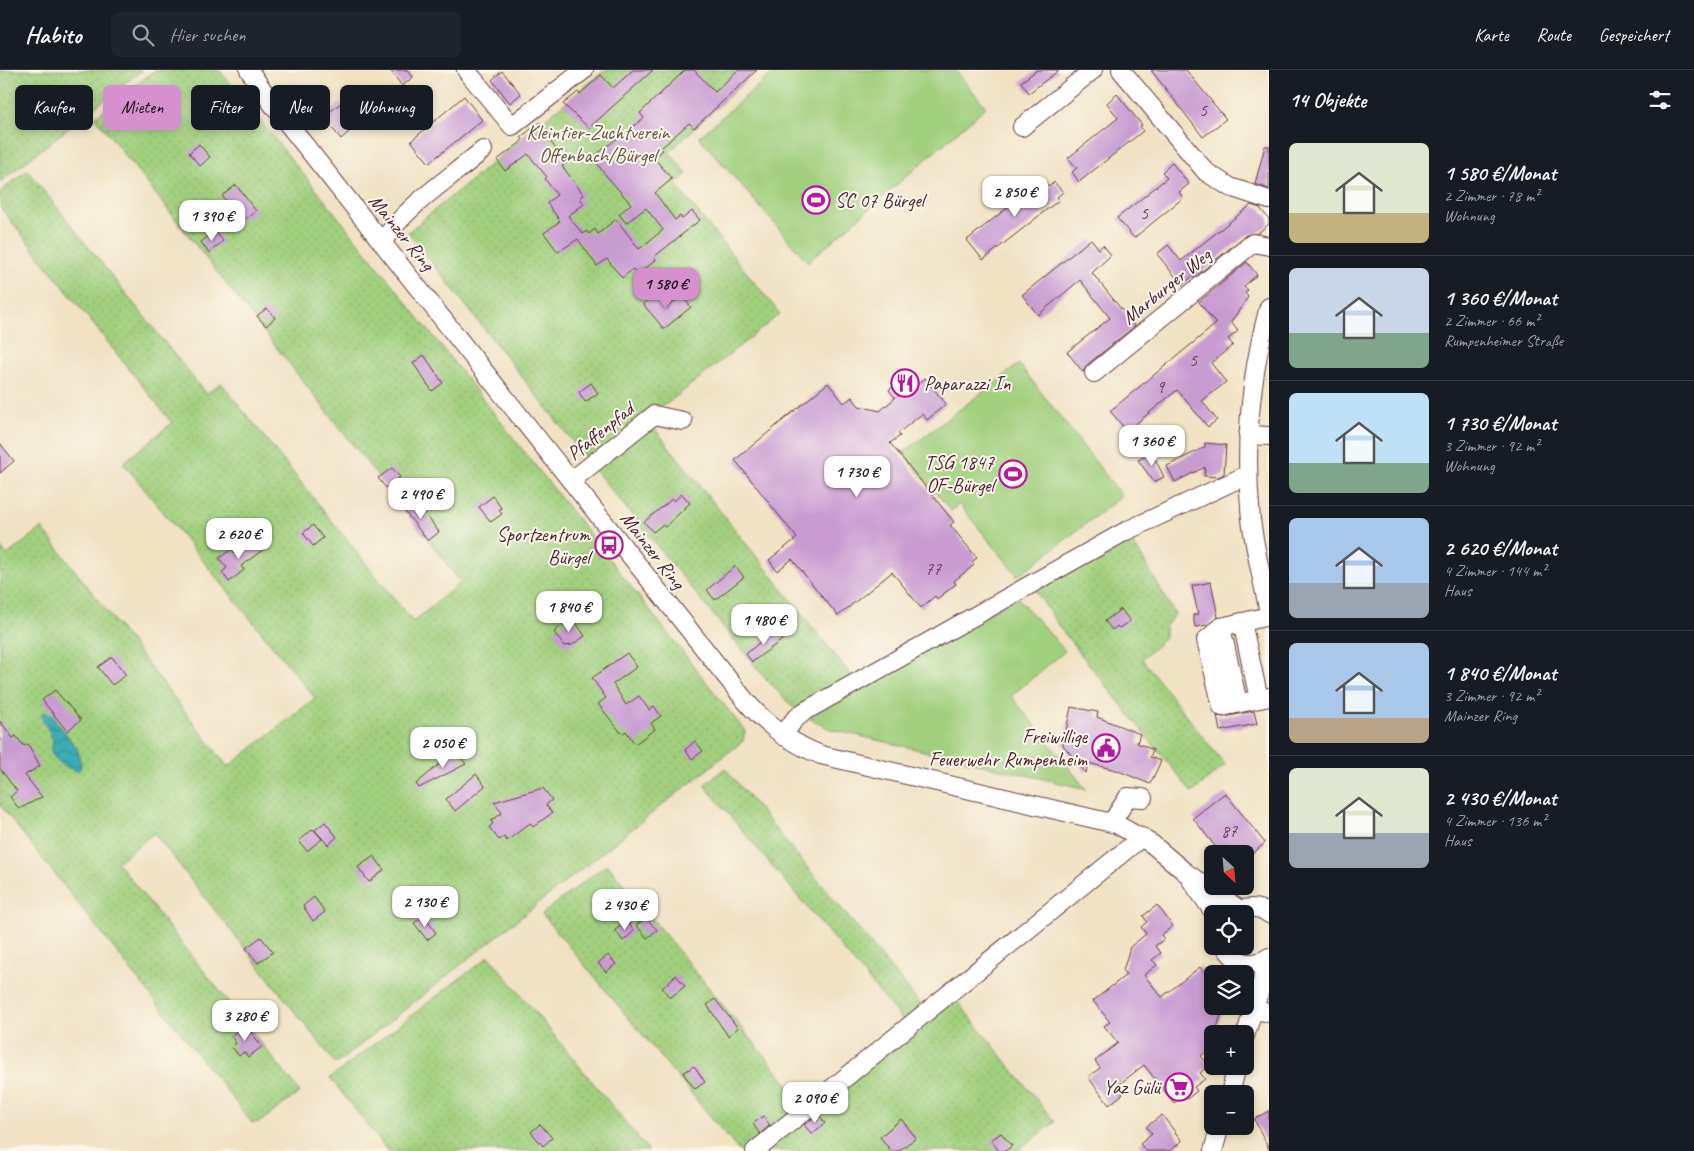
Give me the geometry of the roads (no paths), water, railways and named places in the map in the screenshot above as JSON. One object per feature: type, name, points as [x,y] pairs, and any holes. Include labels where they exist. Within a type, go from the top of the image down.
[{"type":"street","name":"Mainzer Ring","points":[[249,70],[273,105],[383,241],[744,699],[766,724],[810,751],[848,762],[1112,822],[1142,837],[1228,905]]},
{"type":"street","points":[[466,70],[512,126],[584,70]]},
{"type":"street","points":[[1022,127],[1093,70]]},
{"type":"street","points":[[1121,70],[1206,172],[1230,187],[1269,200]]},
{"type":"street","points":[[383,241],[389,232],[416,205],[483,150]]},
{"type":"street","name":"Marburger Weg","points":[[1094,373],[1253,243],[1269,246]]},
{"type":"street","points":[[1242,622],[1264,698],[1222,707],[1206,640],[1221,627],[1269,614],[1255,548],[1248,475],[1248,435],[1257,359],[1269,308]]},
{"type":"street","name":"Pfaffenpfad","points":[[571,481],[654,415],[683,421]]},
{"type":"street","points":[[1248,435],[1269,436]]},
{"type":"street","points":[[783,736],[794,720],[805,711],[937,635],[1126,531],[1248,475]]},
{"type":"street","points":[[1112,822],[1128,797],[1143,798]]},
{"type":"street","points":[[756,1151],[1142,837]]},
{"type":"street","name":"Mainzer Ring","points":[[1185,872],[1209,905]]},
{"type":"street","points":[[1248,965],[1266,959],[1262,984],[1261,1011],[1252,1025]]},
{"type":"street","points":[[1254,1000],[1261,1011]]},
{"type":"street","points":[[1213,1151],[1217,1135]]},
{"type":"water","points":[[43,712],[51,714],[78,750],[81,767],[78,771],[71,769],[52,755],[53,740],[41,715]]},
{"type":"place","name":"SC 07 Bürgel","points":[[816,200]]},
{"type":"place","name":"Paparazzi In","points":[[905,383]]},
{"type":"place","name":"TSG 1847 OF-Bürgel","points":[[1013,474]]},
{"type":"place","name":"Sportzentrum Bürgel","points":[[609,545]]},
{"type":"place","name":"Freiwillige Feuerwehr Rumpenheim","points":[[1106,748]]},
{"type":"place","name":"Yaz Gülü","points":[[1179,1087]]},
{"type":"park label","name":"Kleintier-Zuchtverein Offenbach/Bürgel","points":[[598,144]]}]
